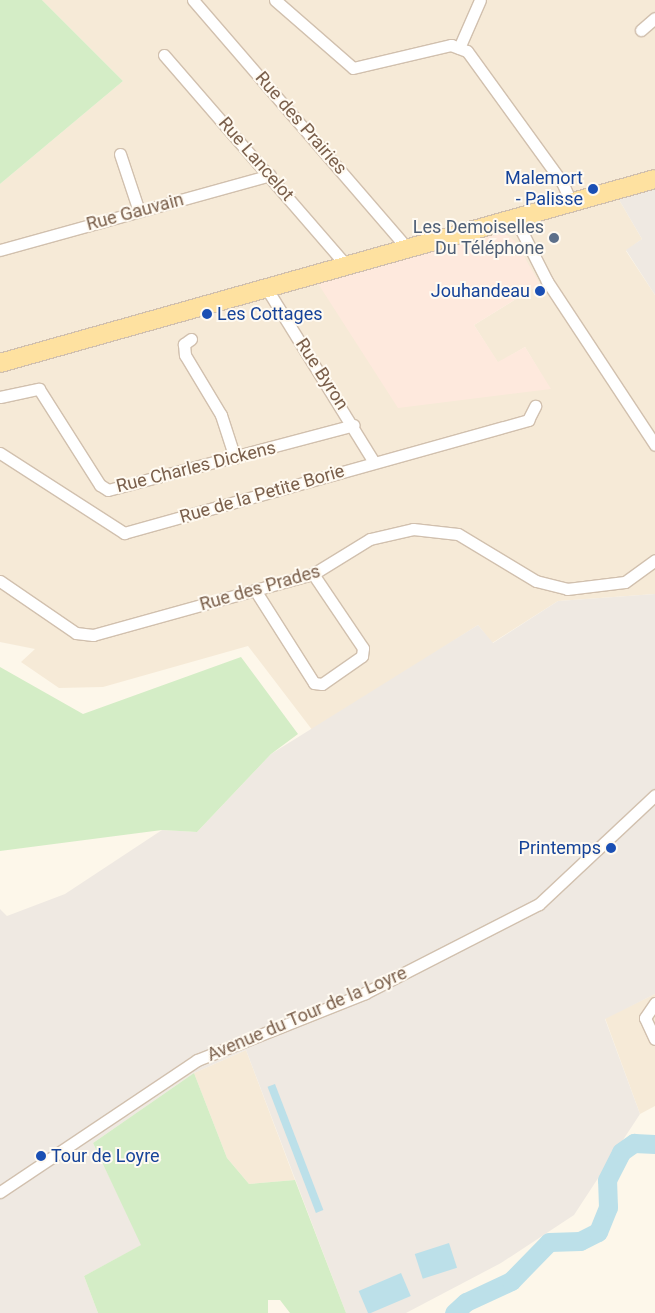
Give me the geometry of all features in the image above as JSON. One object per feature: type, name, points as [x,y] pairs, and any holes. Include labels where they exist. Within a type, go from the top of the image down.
[{"type":"main road","points":[[0,362],[267,289],[346,265],[655,179]]},
{"type":"street","name":"Rue des Prairies","points":[[193,0],[407,248]]},
{"type":"street","points":[[276,0],[353,68],[451,45],[467,51],[559,177],[571,202]]},
{"type":"street","points":[[459,48],[480,0]]},
{"type":"street","points":[[641,30],[655,18]]},
{"type":"street","name":"Rue Lancelot","points":[[164,55],[270,175],[346,265]]},
{"type":"street","points":[[120,154],[139,211]]},
{"type":"street","name":"Rue Gauvain","points":[[0,250],[270,175]]},
{"type":"street","points":[[515,218],[547,281],[655,445]]},
{"type":"street","name":"Rue Byron","points":[[267,289],[354,425],[374,462]]},
{"type":"street","points":[[191,339],[184,344],[185,355],[221,415],[235,458]]},
{"type":"street","name":"Rue Charles Dickens","points":[[0,397],[39,389],[100,485],[108,490],[235,458],[354,425]]},
{"type":"street","name":"Rue de la Petite Borie","points":[[0,453],[124,534],[528,420],[535,406]]},
{"type":"street","name":"Rue des Prades","points":[[0,581],[76,633],[105,632],[313,574],[370,539],[413,530],[458,534],[536,581],[567,589],[625,582],[655,560]]},
{"type":"street","points":[[255,590],[314,682],[322,684],[362,656],[362,648],[313,574]]},
{"type":"street","name":"Avenue du Tour de la Loyre","points":[[0,1192],[197,1060],[365,993],[539,904],[655,795]]},
{"type":"street","points":[[655,1003],[645,1018],[655,1039]]},
{"type":"shaded area","points":[[42,0],[655,0],[655,173],[611,186],[642,239],[626,251],[655,295],[655,594],[558,601],[492,643],[478,625],[313,731],[248,646],[103,687],[59,688],[21,662],[35,649],[0,642],[0,184],[123,81]],"holes":[[[317,282],[540,284],[474,325],[498,363],[525,347],[550,389]]]},
{"type":"shaded area","points":[[655,173],[655,295],[626,250],[642,239],[611,186]]},
{"type":"shaded area","points":[[503,233],[515,241],[540,284],[474,325],[498,362],[525,347],[551,389],[398,408],[317,282]]},
{"type":"shaded area","points":[[655,594],[655,994],[605,1019],[640,1114],[574,1215],[501,1263],[406,1313],[346,1313],[246,1050],[194,1073],[93,1143],[142,1245],[84,1276],[98,1313],[0,1313],[0,909],[7,916],[65,894],[162,830],[197,832],[271,754],[478,625],[493,643],[558,601]]},
{"type":"shaded area","points":[[655,994],[655,1106],[640,1114],[605,1018]]},
{"type":"shaded area","points":[[246,1050],[295,1180],[249,1184],[227,1158],[194,1073]]},
{"type":"green space","points":[[0,0],[42,0],[123,81],[0,184]]},
{"type":"green space","points":[[241,657],[298,734],[271,754],[197,832],[162,830],[0,851],[0,667],[83,714]]},
{"type":"green space","points":[[194,1073],[227,1158],[249,1184],[295,1180],[346,1313],[290,1313],[280,1300],[268,1300],[268,1313],[98,1313],[84,1276],[141,1245],[93,1143]]},
{"type":"water","points":[[275,1084],[323,1210],[316,1213],[268,1087]]},
{"type":"water","points":[[449,1243],[457,1268],[423,1279],[415,1254]]},
{"type":"water","points":[[401,1273],[411,1296],[368,1313],[359,1291]]},
{"type":"waterway","points":[[454,1313],[466,1302],[511,1281],[549,1242],[580,1241],[598,1232],[608,1207],[607,1180],[621,1152],[634,1143],[655,1144]]},
{"type":"place","name":"Malemort - Palisse","points":[[593,189]]},
{"type":"place","name":"Les Demoiselles Du Téléphone","points":[[554,238]]},
{"type":"place","name":"Jouhandeau","points":[[540,291]]},
{"type":"place","name":"Les Cottages","points":[[207,314]]},
{"type":"place","name":"Printemps","points":[[611,848]]},
{"type":"place","name":"Tour de Loyre","points":[[41,1156]]}]
